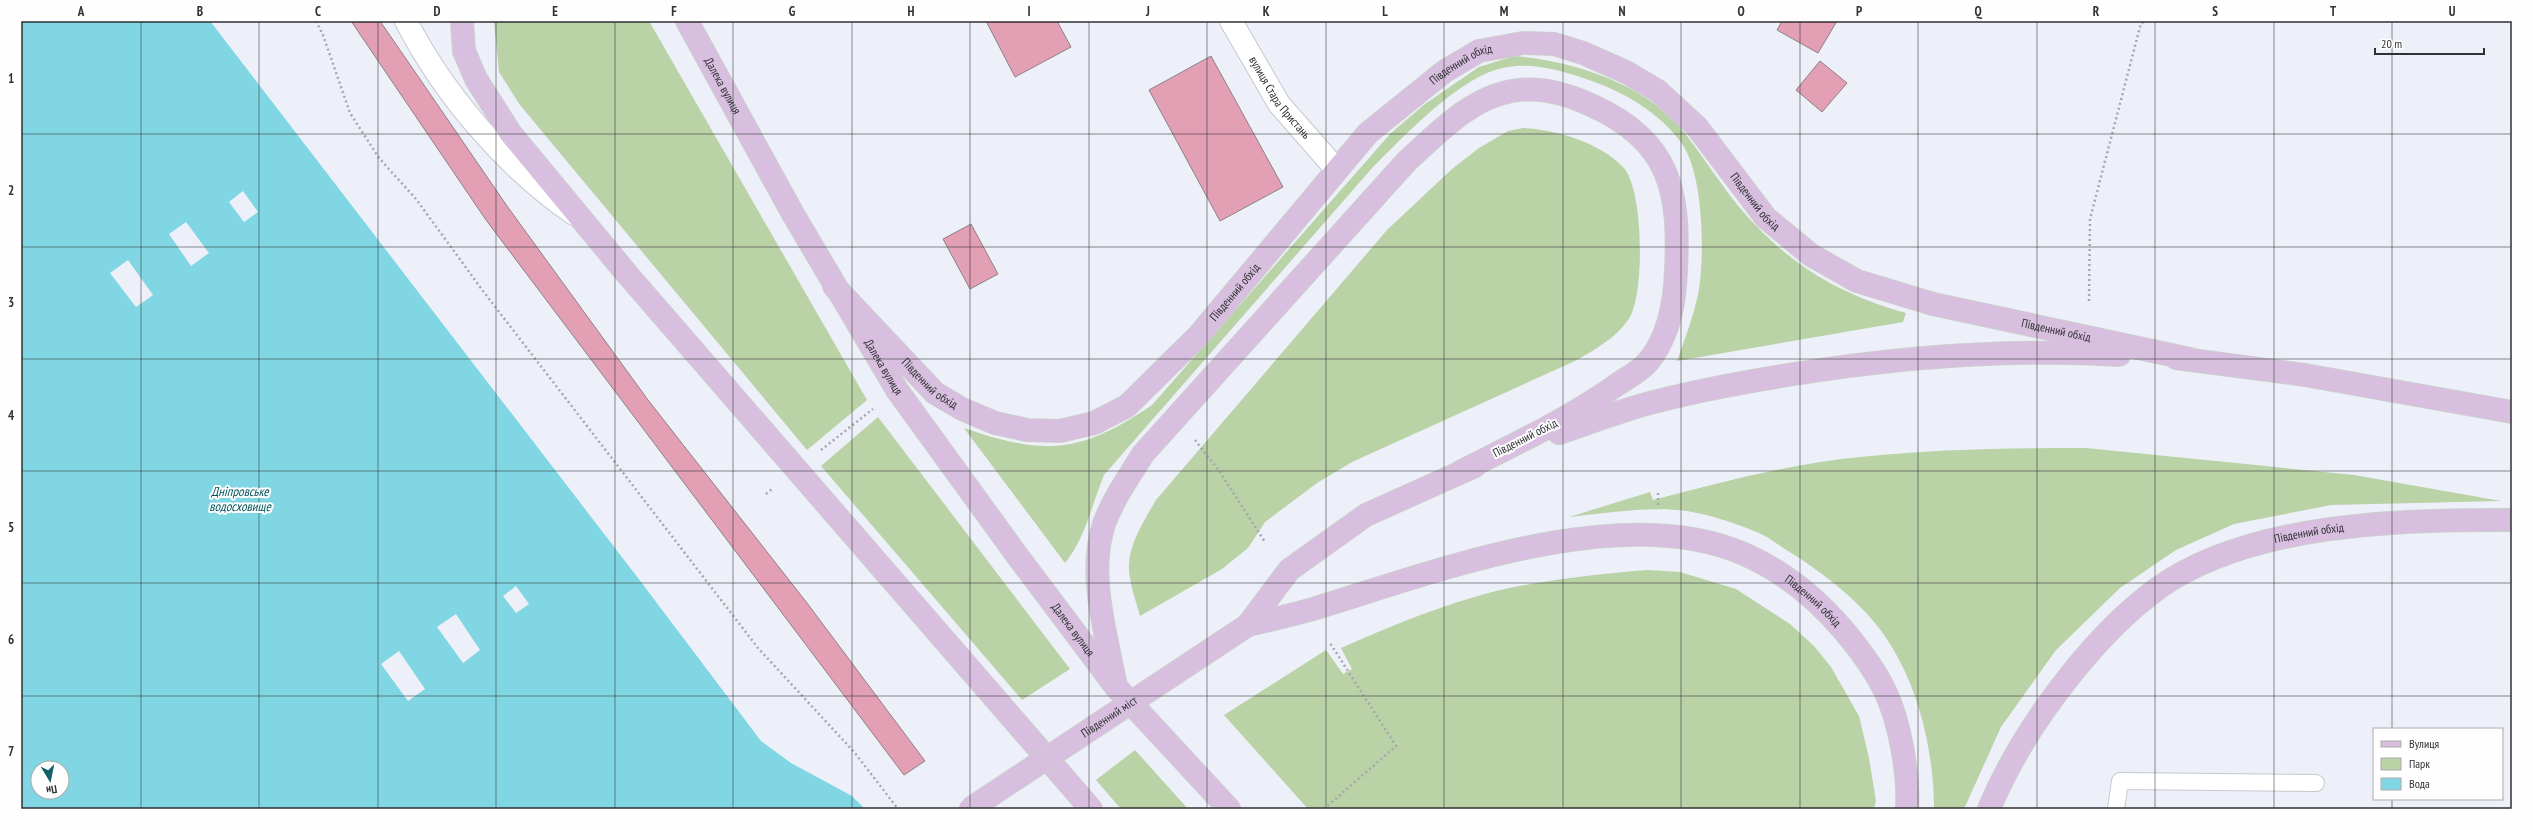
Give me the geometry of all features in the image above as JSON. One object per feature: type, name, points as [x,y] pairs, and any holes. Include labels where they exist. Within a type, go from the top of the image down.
[{"type":"main road","points":[[462,21],[464,51],[476,79],[512,134],[582,220],[811,488],[1091,809]]},
{"type":"main road","name":"Далека вулиця","points":[[688,21],[834,286],[897,390],[934,443],[1116,687],[1229,809]]},
{"type":"main road","name":"Південний обхід","points":[[834,286],[935,393],[962,409],[996,423],[1027,430],[1060,431],[1094,423],[1127,406],[1199,335],[1305,210],[1336,169],[1368,133],[1445,71],[1472,55],[1500,46],[1523,43],[1554,44],[1583,53],[1626,72],[1658,91],[1697,127],[1766,218],[1811,256],[1857,281],[1933,304],[2190,359],[2305,375],[2512,412]]},
{"type":"main road","name":"Південний обхід","points":[[1116,687],[1098,583],[1098,557],[1104,524],[1118,494],[1143,454],[1407,161],[1453,119],[1490,98],[1512,91],[1544,90],[1574,96],[1621,119],[1648,143],[1663,164],[1673,193],[1677,240],[1672,309],[1661,340],[1647,364],[1584,408],[1462,471]]},
{"type":"main road","name":"Південний обхід","points":[[1248,625],[1289,570],[1366,514],[1462,471],[1549,437],[1639,406],[1732,384],[1840,366],[1945,355],[2053,351],[2190,359]]},
{"type":"main road","name":"Південний обхід","points":[[1989,809],[1998,786],[2047,703],[2104,633],[2157,589],[2195,567],[2233,551],[2278,539],[2325,531],[2404,522],[2512,520]]},
{"type":"main road","name":"Південний обхід","points":[[1248,625],[1311,610],[1494,553],[1594,538],[1658,535],[1704,541],[1744,554],[1784,576],[1825,608],[1861,651],[1885,691],[1899,736],[1909,785],[1908,809]]},
{"type":"main road","name":"Південний міст","points":[[970,809],[1248,625]]},
{"type":"street","points":[[406,21],[453,94],[497,149],[542,192],[582,220]]},
{"type":"street","name":"вулиця Стара Пристань","points":[[1231,21],[1279,104],[1336,169]]},
{"type":"lane","points":[[2116,809],[2120,781],[2316,782]]},
{"type":"path","points":[[316,21],[324,35],[350,113],[379,158],[416,199],[487,297],[758,648],[855,753],[898,809]]},
{"type":"path","points":[[2089,301],[2090,219],[2141,23],[2146,21]]},
{"type":"path","points":[[1195,440],[1218,469],[1265,542]]},
{"type":"path","points":[[1324,809],[1396,746],[1330,643]]},
{"type":"green space","points":[[494,21],[649,21],[867,400],[807,450],[520,105],[499,72]]},
{"type":"green space","points":[[1514,56],[1557,62],[1580,68],[1624,85],[1644,97],[1662,110],[1678,125],[1746,215],[1781,250],[1818,276],[1838,287],[1859,297],[1906,313],[1903,322],[1677,361],[1698,295],[1702,260],[1699,196],[1695,175],[1682,144],[1663,122],[1652,113],[1613,89],[1561,71],[1524,66],[1512,66],[1499,69],[1487,73],[1472,81],[1442,102],[1373,167],[1104,475],[1088,521],[1072,554],[1065,563],[964,428],[1017,443],[1040,446],[1061,445],[1082,441],[1104,433],[1127,421],[1152,405],[1391,133],[1425,104],[1479,67]]},
{"type":"green space","points":[[1523,128],[1549,131],[1590,144],[1613,158],[1623,167],[1630,179],[1635,196],[1638,217],[1640,263],[1635,302],[1631,315],[1626,323],[1606,342],[1575,361],[1352,462],[1317,483],[1265,522],[1248,548],[1222,569],[1140,616],[1130,578],[1130,557],[1132,547],[1140,527],[1156,500],[1387,230],[1452,169],[1479,148],[1508,131]]},
{"type":"green space","points":[[878,417],[1070,669],[1022,700],[821,466]]},
{"type":"green space","points":[[2086,448],[2354,475],[2501,501],[2331,505],[2234,524],[2176,550],[2120,588],[2056,650],[2001,727],[1964,809],[1934,809],[1930,758],[1925,732],[1909,681],[1898,657],[1884,635],[1868,615],[1840,588],[1820,572],[1758,533],[1730,522],[1695,512],[1658,509],[1569,517],[1650,492],[1653,500],[1756,474],[1834,460],[1888,454],[1945,451]]},
{"type":"green space","points":[[1648,570],[1680,572],[1736,589],[1790,624],[1814,646],[1831,667],[1859,716],[1869,758],[1876,801],[1874,809],[1308,809],[1224,715],[1326,650],[1343,674],[1352,669],[1341,648],[1389,627],[1438,609],[1491,592],[1513,587],[1582,576]]},
{"type":"green space","points":[[1135,750],[1188,809],[1121,809],[1096,780]]},
{"type":"water","name":"Дніпровське водосховище","points":[[21,21],[210,21],[638,578],[761,741],[791,763],[852,796],[865,809],[21,809]],"holes":[[[243,191],[258,212],[244,222],[229,202]],[[186,222],[209,253],[191,266],[169,234]],[[128,260],[153,295],[136,307],[110,273]],[[516,586],[529,604],[516,613],[503,596]],[[456,614],[480,650],[463,663],[437,627]],[[399,651],[425,689],[408,701],[381,664]]]},
{"type":"building","points":[[351,21],[380,21],[507,206],[648,400],[807,603],[925,761],[904,775],[486,220]]},
{"type":"building","points":[[986,21],[1057,21],[1071,47],[1015,77]]},
{"type":"building","points":[[1782,21],[1837,21],[1818,53],[1777,30]]},
{"type":"building","points":[[1211,56],[1283,187],[1220,221],[1149,90]]},
{"type":"building","points":[[1820,61],[1847,83],[1822,112],[1796,90]]},
{"type":"building","points":[[971,224],[998,274],[970,289],[943,239]]}]
